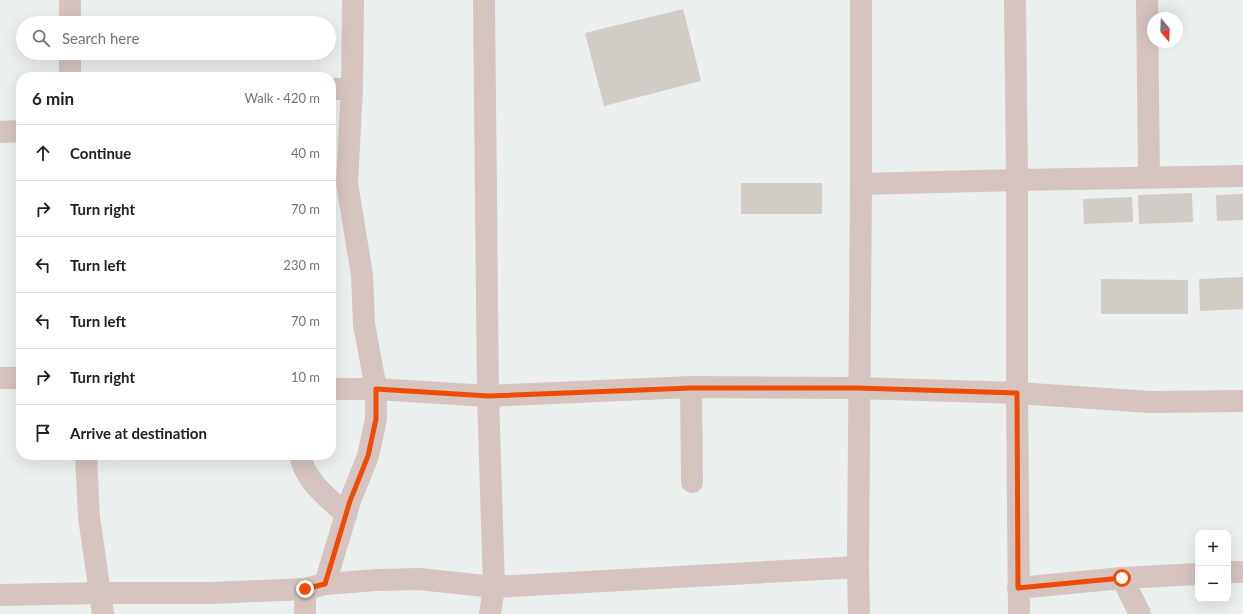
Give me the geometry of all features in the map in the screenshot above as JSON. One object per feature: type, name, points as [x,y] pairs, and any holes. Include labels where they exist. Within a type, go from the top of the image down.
[{"type":"street","points":[[70,0],[70,16]]},
{"type":"street","points":[[305,614],[346,515],[368,456],[376,419],[376,389],[364,324],[362,275],[339,185],[341,89],[353,0]]},
{"type":"street","points":[[484,0],[488,396],[494,587],[490,614]]},
{"type":"street","points":[[859,614],[858,388],[861,184],[861,0]]},
{"type":"street","points":[[1016,0],[1019,614]]},
{"type":"street","points":[[1147,0],[1149,177]]},
{"type":"street","points":[[70,60],[70,72]]},
{"type":"street","points":[[0,132],[16,131]]},
{"type":"street","points":[[861,184],[1243,176]]},
{"type":"street","points":[[0,378],[16,378]]},
{"type":"street","points":[[691,388],[692,482]]},
{"type":"street","points":[[336,389],[376,389],[488,396],[691,388],[858,388],[1017,393],[1150,402],[1243,401]]},
{"type":"street","points":[[86,460],[89,517],[103,614]]},
{"type":"street","points":[[302,460],[310,481],[346,515]]},
{"type":"street","points":[[0,595],[100,592],[210,593],[315,587],[377,580],[419,579],[494,587],[858,567]]},
{"type":"street","points":[[1231,572],[1243,572]]},
{"type":"street","points":[[1018,588],[1122,578],[1195,574]]},
{"type":"street","points":[[1122,578],[1140,614]]},
{"type":"building","points":[[683,9],[701,81],[604,106],[585,33]]},
{"type":"building","points":[[741,183],[822,183],[822,214],[741,214]]},
{"type":"building","points":[[1192,193],[1193,222],[1139,224],[1138,195]]},
{"type":"building","points":[[1243,194],[1243,220],[1217,221],[1216,195]]},
{"type":"building","points":[[1132,197],[1133,222],[1084,224],[1083,199]]},
{"type":"building","points":[[1243,277],[1243,309],[1200,311],[1199,279]]},
{"type":"building","points":[[1101,279],[1188,280],[1188,314],[1101,314]]},
{"type":"route","points":[[305,589],[325,584],[350,501],[368,456],[376,419],[376,389],[488,396],[691,388],[858,388],[1017,393],[1018,588],[1122,578]]}]
